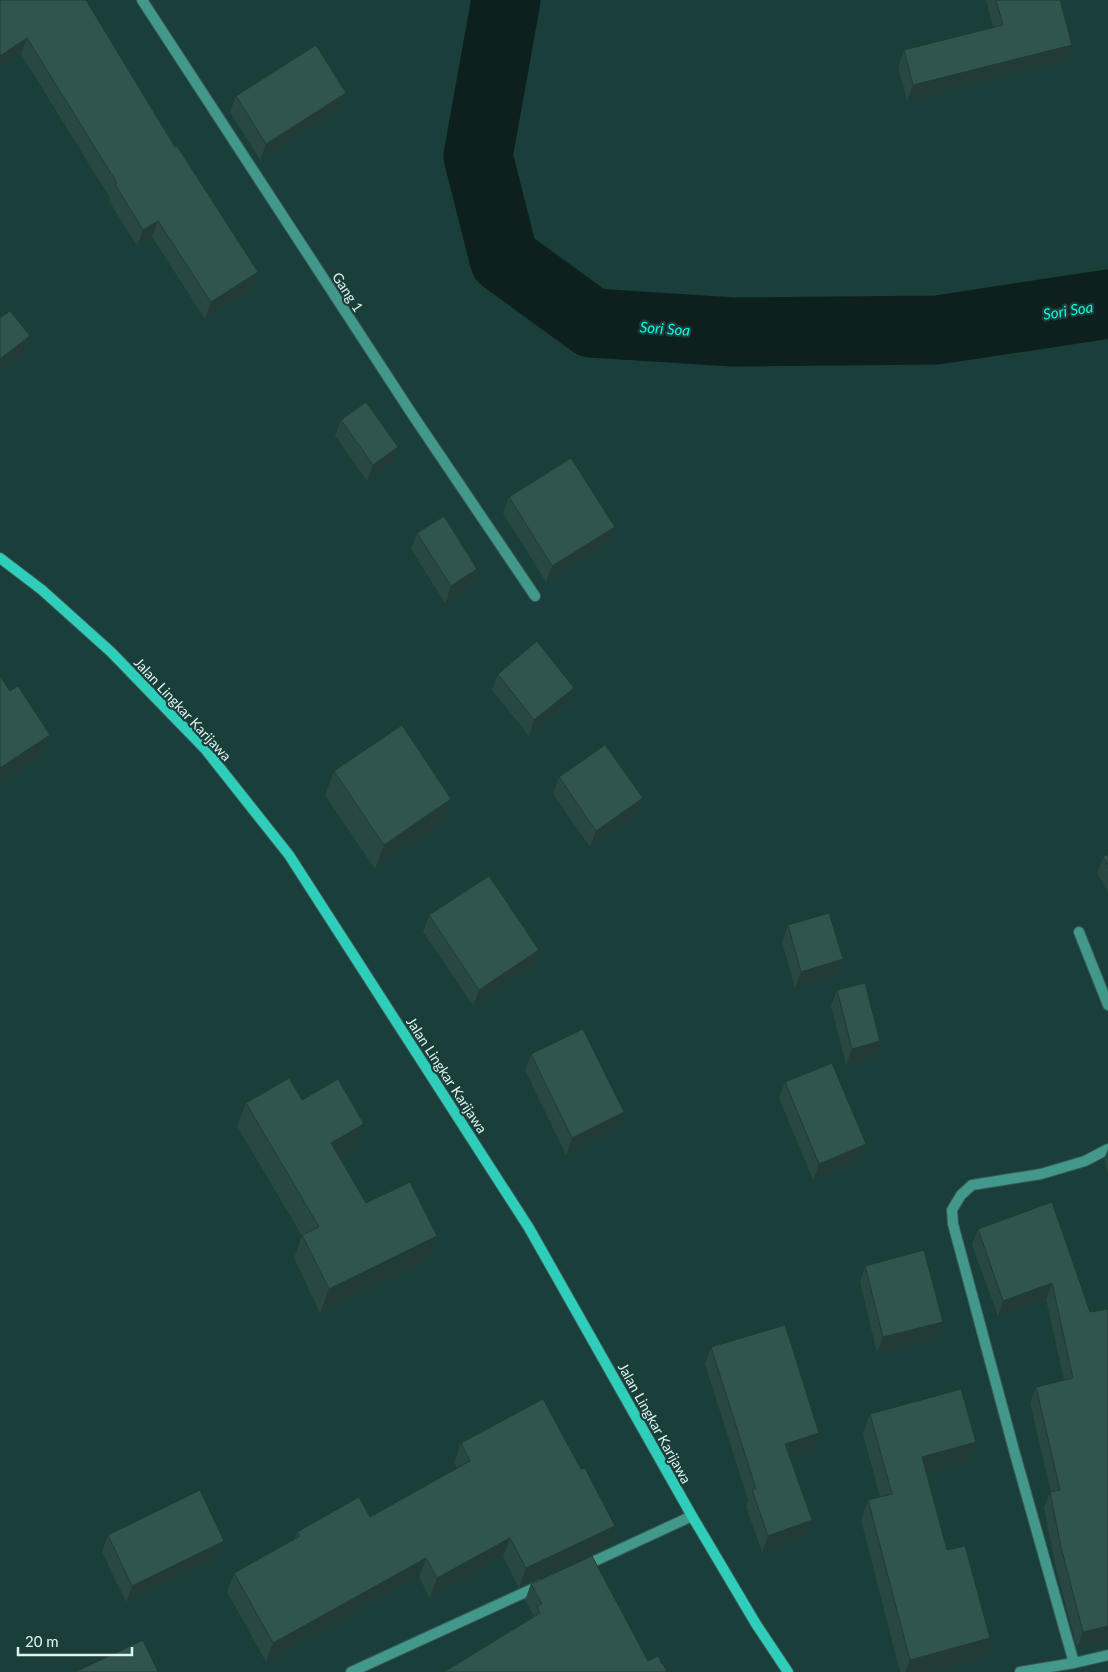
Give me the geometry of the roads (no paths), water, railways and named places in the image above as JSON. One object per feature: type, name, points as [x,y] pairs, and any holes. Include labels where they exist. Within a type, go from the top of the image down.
[{"type":"main road","name":"Jalan Lingkar Karijawa","points":[[0,558],[42,590],[111,652],[198,742],[290,855],[529,1228],[692,1516],[756,1624],[788,1672]]},
{"type":"street","name":"Gang 1","points":[[142,0],[412,414],[535,596]]},
{"type":"street","points":[[1079,932],[1108,1005]]},
{"type":"street","points":[[1074,1663],[1012,1445],[953,1224],[952,1210],[961,1195],[972,1185],[1041,1174],[1085,1161],[1108,1149]]},
{"type":"street","points":[[575,1570],[692,1516]]},
{"type":"street","points":[[351,1672],[548,1582]]},
{"type":"street","points":[[1020,1672],[1108,1655]]},
{"type":"waterway","name":"Sori Soa","points":[[506,0],[478,156],[504,259],[592,323],[733,332],[937,330],[1108,304]]}]
